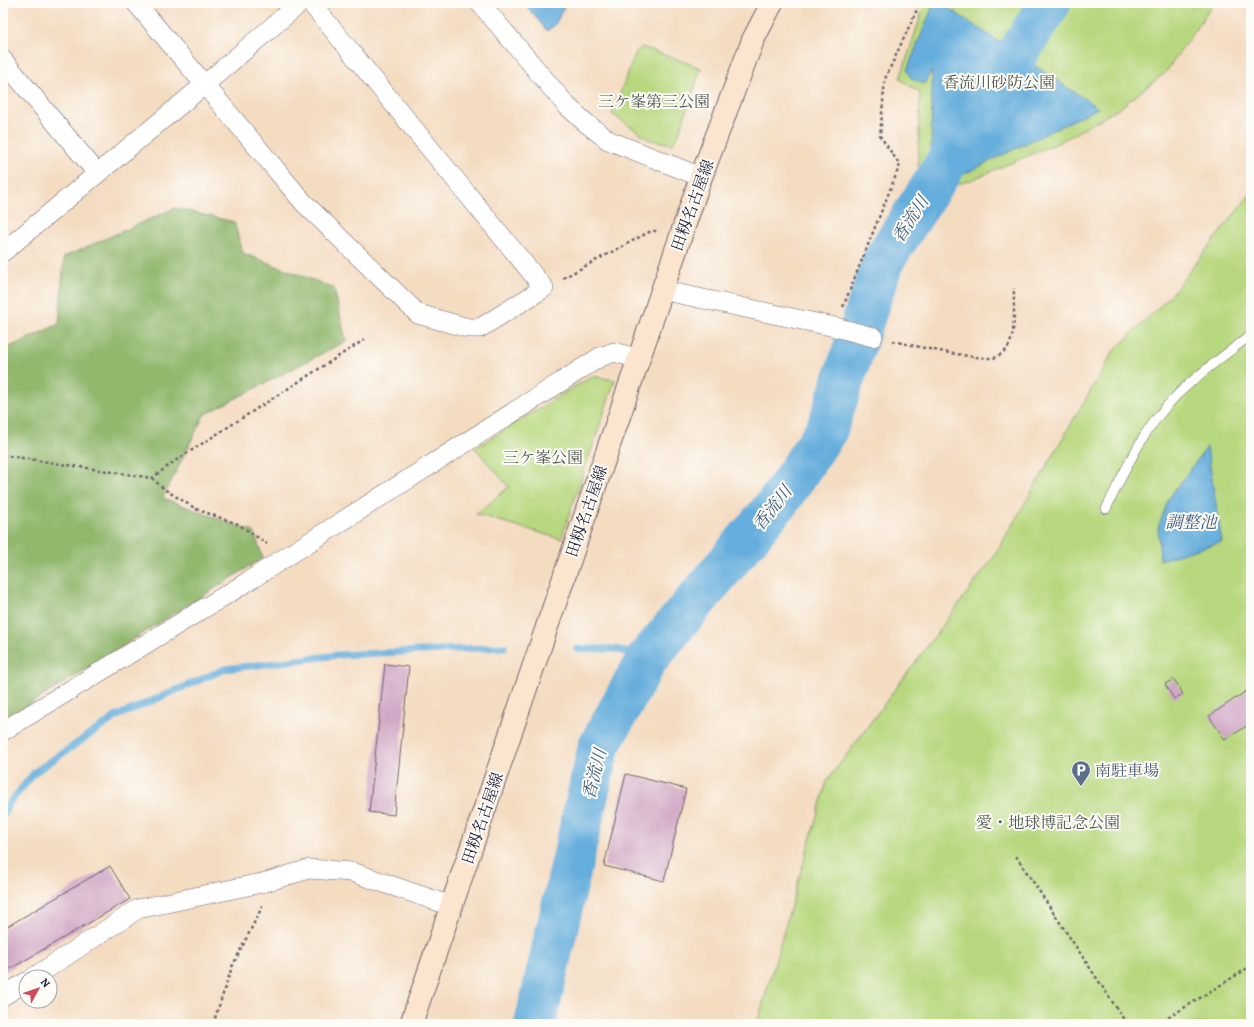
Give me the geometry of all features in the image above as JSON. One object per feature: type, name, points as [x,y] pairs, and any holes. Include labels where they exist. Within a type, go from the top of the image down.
[{"type":"main road","name":"田籾名古屋線","points":[[411,1024],[661,290],[701,177],[753,40],[772,3]]},
{"type":"street","points":[[136,3],[304,202],[418,314],[468,328],[480,328],[544,288],[311,3]]},
{"type":"street","points":[[3,252],[300,3]]},
{"type":"street","points":[[480,3],[567,106],[586,123],[608,140],[701,177]]},
{"type":"street","points":[[3,60],[97,173]]},
{"type":"street","points":[[661,290],[835,327],[873,337]]},
{"type":"street","points":[[3,731],[285,558],[600,357],[614,352],[638,359]]},
{"type":"street","points":[[46,969],[138,909],[266,882],[309,869],[352,872],[452,906]]},
{"type":"street","points":[[3,996],[18,987]]},
{"type":"lane","points":[[1106,509],[1129,461],[1154,421],[1174,397],[1251,336]]},
{"type":"path","points":[[835,327],[900,165],[880,136],[885,79],[920,3]]},
{"type":"path","points":[[544,288],[651,231],[660,231]]},
{"type":"path","points":[[873,337],[953,353],[997,357],[1006,350],[1012,337],[1014,288]]},
{"type":"path","points":[[152,478],[175,461],[367,338]]},
{"type":"path","points":[[3,454],[152,478],[179,499],[196,509],[238,524],[280,551],[285,558]]},
{"type":"path","points":[[1016,856],[1127,1024]]},
{"type":"path","points":[[213,1024],[232,967],[268,891],[266,882]]},
{"type":"path","points":[[1158,1024],[1251,966]]},
{"type":"green space","name":"香流川砂防公園","points":[[925,3],[1214,3],[1165,73],[1120,108],[1058,143],[971,180],[949,187],[918,166],[920,93],[900,79]]},
{"type":"green space","name":"三ケ峯第三公園","points":[[642,47],[701,68],[678,136],[672,144],[650,140],[612,114],[636,52]]},
{"type":"green space","name":"愛・地球博記念公園","points":[[1251,193],[1251,1024],[757,1024],[827,781],[993,558],[1113,352],[1171,295]]},
{"type":"green space","points":[[175,208],[234,222],[243,253],[334,288],[346,341],[204,415],[163,498],[254,532],[263,558],[3,721],[3,350],[59,324],[64,257]]},
{"type":"green space","name":"三ケ峯公園","points":[[592,376],[615,380],[561,539],[476,514],[509,487],[475,448]]},
{"type":"water","points":[[524,3],[566,3],[555,25],[547,31]]},
{"type":"water","points":[[934,3],[941,3],[1098,108],[952,180],[931,163],[932,71],[924,84],[911,78],[907,70]]},
{"type":"water","name":"調整池","points":[[1207,447],[1222,542],[1160,560],[1158,528],[1169,498]]},
{"type":"building","points":[[385,664],[409,667],[394,815],[369,812]]},
{"type":"building","points":[[1174,679],[1183,694],[1174,699],[1165,684]]},
{"type":"building","points":[[1251,688],[1251,723],[1225,740],[1209,716]]},
{"type":"building","points":[[626,774],[686,789],[664,881],[604,866]]},
{"type":"building","points":[[110,866],[130,899],[3,973],[3,929]]},
{"type":"waterway","name":"香流川","points":[[535,1024],[599,746],[647,659],[779,501],[827,429],[883,261],[1050,3]]},
{"type":"waterway","points":[[3,816],[7,806],[35,772],[117,716],[225,669],[338,655],[504,647]]},
{"type":"waterway","points":[[577,649],[616,649],[647,659]]},
{"type":"place","name":"南駐車場","points":[[1081,787]]}]
